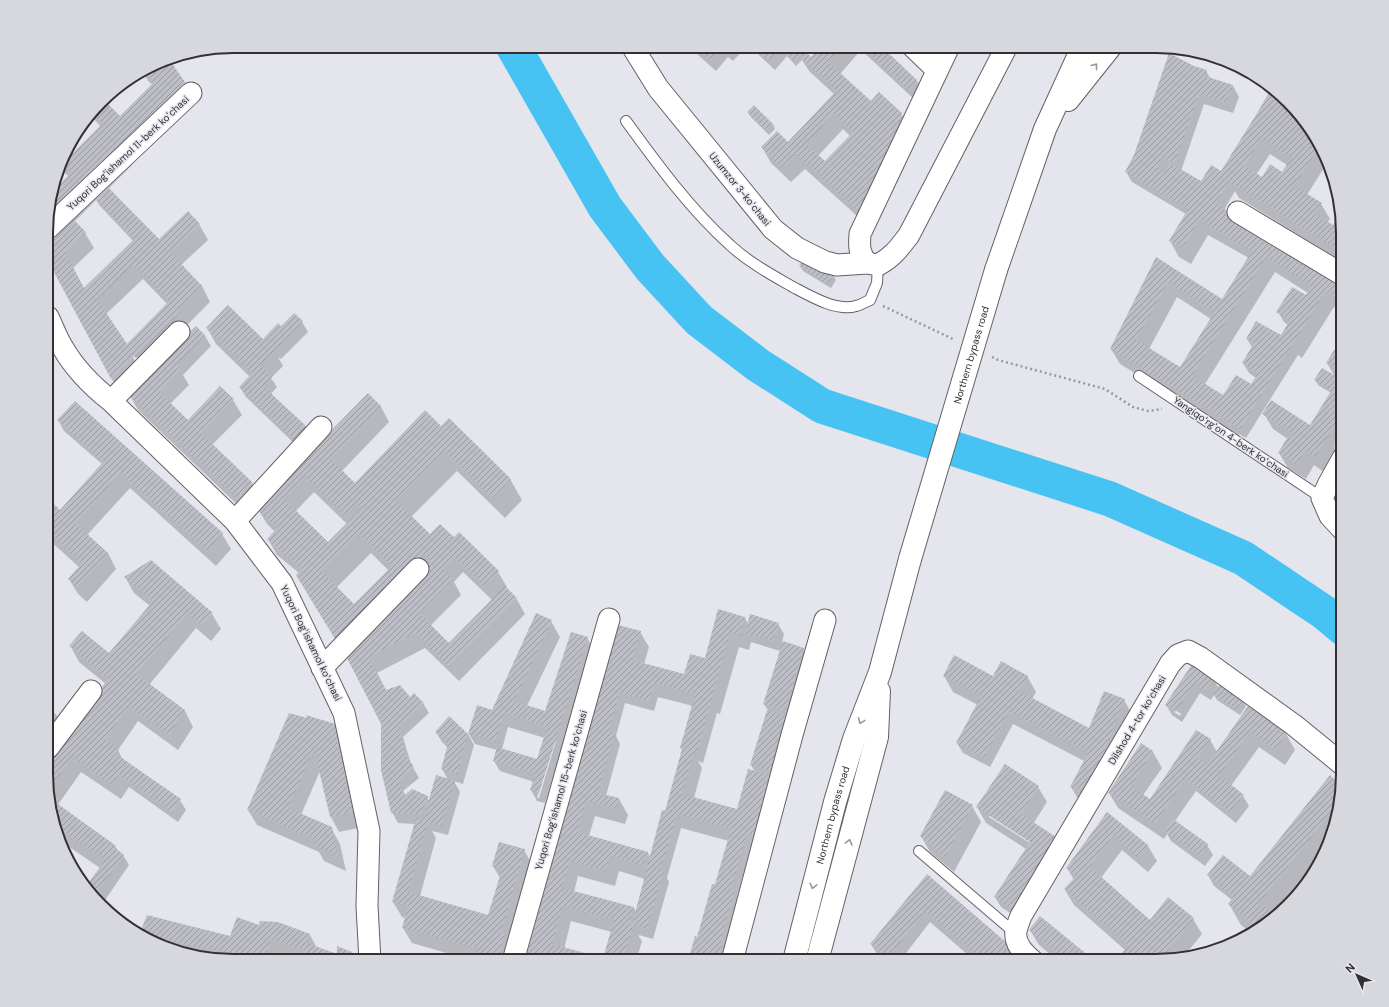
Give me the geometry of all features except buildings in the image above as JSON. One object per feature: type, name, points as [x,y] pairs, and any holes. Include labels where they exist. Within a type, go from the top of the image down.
[{"type":"main road","points":[[1045,129],[1064,53]]},
{"type":"main road","name":"Northern bypass road","points":[[796,954],[835,802],[854,738],[880,672],[910,559],[996,270],[1045,129],[1080,53]]},
{"type":"main road","points":[[1045,129],[1105,53]]},
{"type":"main road","name":"Northern bypass road","points":[[820,954],[877,737],[880,672]]},
{"type":"street","name":"Uzumzor 3-koʻchasi","points":[[636,53],[658,88],[773,230],[797,248],[825,262],[837,265],[873,264]]},
{"type":"street","points":[[919,53],[937,70]]},
{"type":"street","points":[[946,53],[860,234],[859,249],[862,257],[873,264],[894,254],[909,235],[1003,53]]},
{"type":"street","name":"Yuqori Bogʻishamol 11-berk koʻchasi","points":[[53,223],[191,93]]},
{"type":"street","points":[[1238,212],[1336,271]]},
{"type":"street","name":"Yuqori Bogʻishamol koʻchasi","points":[[53,328],[62,347],[96,390],[111,401],[234,521],[282,583],[344,712],[369,831],[367,906],[370,954]]},
{"type":"street","points":[[111,401],[179,332]]},
{"type":"street","points":[[234,521],[321,427]]},
{"type":"street","points":[[1336,470],[1328,483],[1322,498],[1330,516],[1336,522]]},
{"type":"street","points":[[322,668],[418,569]]},
{"type":"street","name":"Yuqori Bogʻishamol 15-berk koʻchasi","points":[[515,954],[609,619]]},
{"type":"street","points":[[734,954],[792,735],[826,620]]},
{"type":"street","name":"Dilshod 4-tor koʻchasi","points":[[1015,933],[1021,916],[1170,664],[1178,654],[1188,651],[1201,658],[1294,725],[1336,759]]},
{"type":"street","points":[[53,741],[91,691]]},
{"type":"street","points":[[1015,933],[1018,944],[1026,954]]},
{"type":"lane","points":[[626,122],[663,171],[696,211],[731,246],[770,274],[811,297],[836,306],[855,307],[870,300],[877,284],[873,264]]},
{"type":"lane","name":"Yangiqoʻrgʻon 4-berk koʻchasi","points":[[1139,376],[1322,498]]},
{"type":"lane","points":[[919,851],[1015,933]]},
{"type":"path","points":[[870,300],[955,340]]},
{"type":"path","points":[[991,357],[1105,389],[1133,407],[1148,411],[1161,409],[1176,400]]},
{"type":"waterway","points":[[517,53],[605,207],[650,267],[699,320],[758,365],[822,406],[1110,499],[1243,558],[1325,613],[1336,622]]}]
